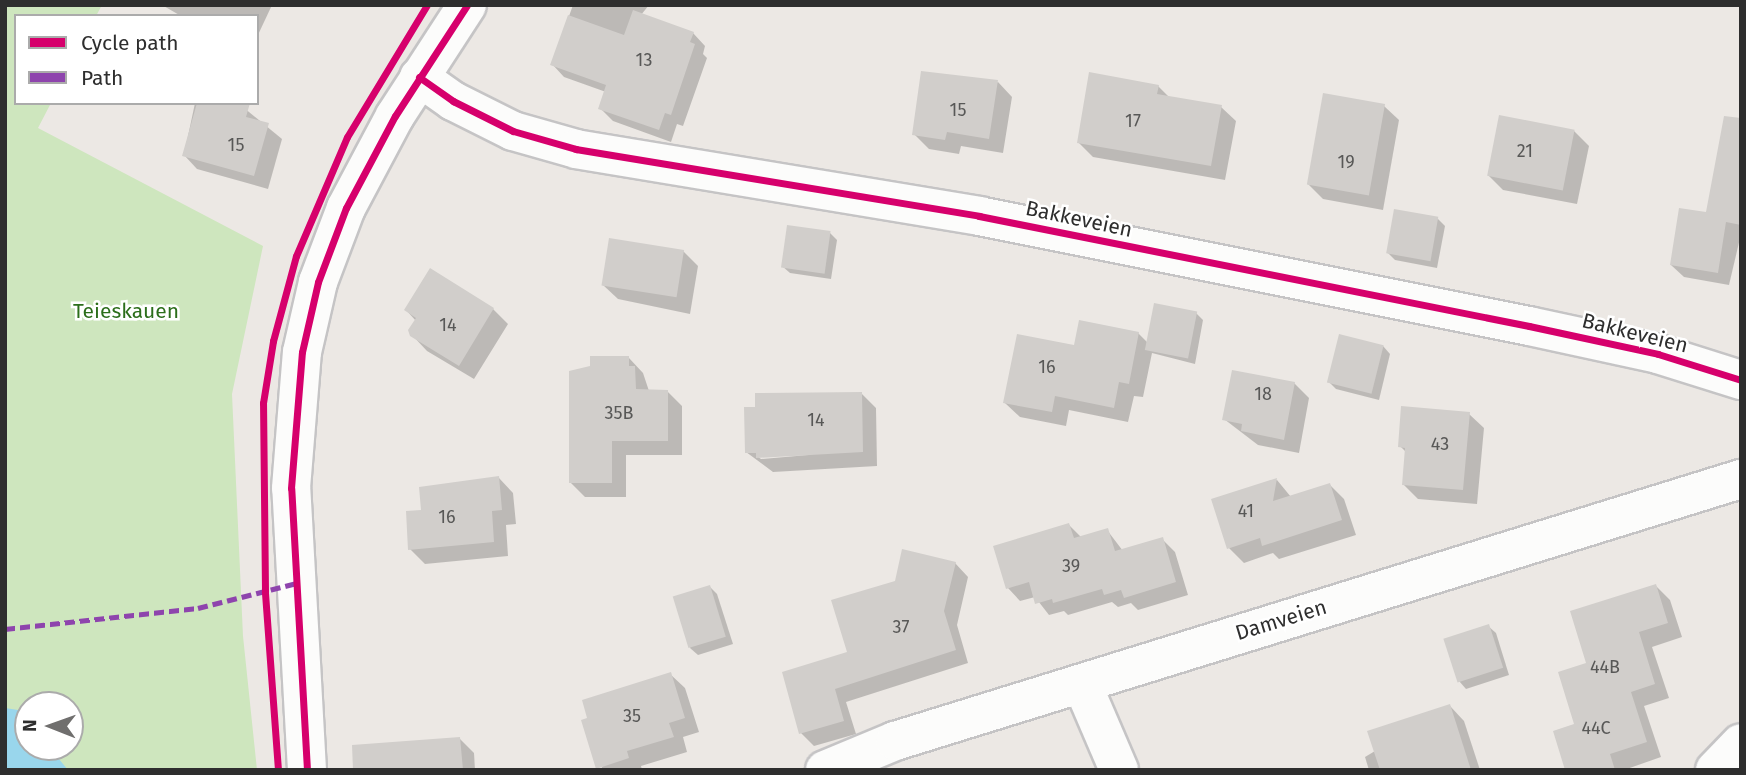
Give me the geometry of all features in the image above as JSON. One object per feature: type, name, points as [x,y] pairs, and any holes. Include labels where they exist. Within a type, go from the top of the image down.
[{"type":"street","points":[[307,770],[291,488],[302,352],[318,282],[346,208],[419,76],[467,5]]},
{"type":"street","name":"Bakkeveien","points":[[419,76],[453,101],[513,131],[576,149],[979,216],[1529,326],[1658,354],[1741,380]]},
{"type":"street","name":"Damveien","points":[[825,770],[895,741],[1083,686],[1741,479]]},
{"type":"street","points":[[1083,686],[1119,770]]},
{"type":"street","points":[[1715,770],[1741,743]]},
{"type":"green space","name":"Teieskauen","points":[[5,5],[102,5],[97,14],[14,14],[14,105],[50,105],[38,128],[263,246],[232,394],[243,636],[257,770],[5,770]]},
{"type":"water","points":[[5,708],[14,709],[14,761],[61,761],[68,770],[5,770]]},
{"type":"building","points":[[633,10],[694,32],[690,42],[695,44],[671,115],[665,113],[659,130],[598,109],[606,85],[550,65],[568,15],[624,35]]},
{"type":"building","points":[[921,71],[998,80],[989,139],[947,132],[945,140],[912,135]]},
{"type":"building","points":[[1089,72],[1159,85],[1157,94],[1222,105],[1211,166],[1077,143]]},
{"type":"building","points":[[1323,93],[1385,104],[1369,196],[1307,185]]},
{"type":"building","points":[[196,105],[249,105],[246,117],[269,123],[254,176],[182,156]]},
{"type":"building","points":[[1499,115],[1575,130],[1563,191],[1487,176]]},
{"type":"building","points":[[1724,116],[1741,118],[1741,225],[1726,222],[1718,273],[1670,265],[1679,208],[1706,212]]},
{"type":"building","points":[[1394,209],[1438,217],[1431,261],[1386,253]]},
{"type":"building","points":[[787,225],[831,231],[825,274],[781,268]]},
{"type":"building","points":[[609,238],[684,250],[677,297],[601,285]]},
{"type":"building","points":[[430,268],[494,308],[459,366],[410,336],[408,330],[416,318],[404,310]]},
{"type":"building","points":[[1154,303],[1197,311],[1188,359],[1145,350]]},
{"type":"building","points":[[1079,320],[1139,332],[1129,384],[1119,382],[1114,408],[1055,396],[1052,412],[1003,403],[1017,334],[1074,345]]},
{"type":"building","points":[[1339,334],[1384,345],[1372,394],[1327,383]]},
{"type":"building","points":[[590,356],[629,356],[629,366],[635,366],[636,389],[668,390],[668,441],[612,441],[612,483],[569,483],[569,371],[590,366]]},
{"type":"building","points":[[1232,370],[1295,382],[1284,440],[1241,431],[1242,424],[1222,420]]},
{"type":"building","points":[[862,392],[863,452],[756,458],[756,453],[745,453],[744,407],[755,407],[755,393]]},
{"type":"building","points":[[1401,406],[1470,412],[1463,490],[1402,485],[1405,448],[1398,447]]},
{"type":"building","points":[[499,476],[502,510],[492,511],[494,542],[408,550],[406,511],[421,510],[419,487]]},
{"type":"building","points":[[1277,478],[1273,501],[1330,483],[1342,520],[1262,546],[1260,538],[1227,549],[1211,499]]},
{"type":"building","points":[[1069,523],[1074,538],[1108,528],[1115,551],[1163,537],[1176,582],[1124,598],[1121,590],[1104,595],[1102,589],[1053,603],[1052,599],[1035,604],[1029,582],[1006,589],[993,546]]},
{"type":"building","points":[[902,549],[956,562],[944,611],[956,650],[835,689],[844,721],[799,734],[782,672],[847,652],[831,600],[895,581]]},
{"type":"building","points":[[1656,584],[1668,623],[1639,632],[1655,684],[1631,692],[1647,742],[1610,754],[1615,770],[1565,770],[1553,731],[1574,724],[1558,672],[1586,663],[1570,611]]},
{"type":"building","points":[[710,585],[726,637],[688,648],[673,596]]},
{"type":"building","points":[[1489,624],[1503,668],[1458,683],[1443,639]]},
{"type":"building","points":[[671,672],[685,718],[669,723],[674,737],[627,751],[629,758],[596,769],[581,720],[587,718],[582,700]]},
{"type":"building","points":[[1450,704],[1471,770],[1380,770],[1367,731]]},
{"type":"building","points":[[460,737],[463,770],[353,770],[352,745]]},
{"type":"marked path","points":[[5,629],[198,608],[297,583]]},
{"type":"cycle path","points":[[278,770],[265,591],[263,403],[273,341],[296,256],[347,137],[427,5]]},
{"type":"cycle path","points":[[307,770],[291,488],[302,352],[318,282],[346,208],[395,116],[467,5]]},
{"type":"cycle path","points":[[419,77],[453,101],[513,131],[576,149],[979,216],[1529,326],[1658,354],[1741,380]]}]
